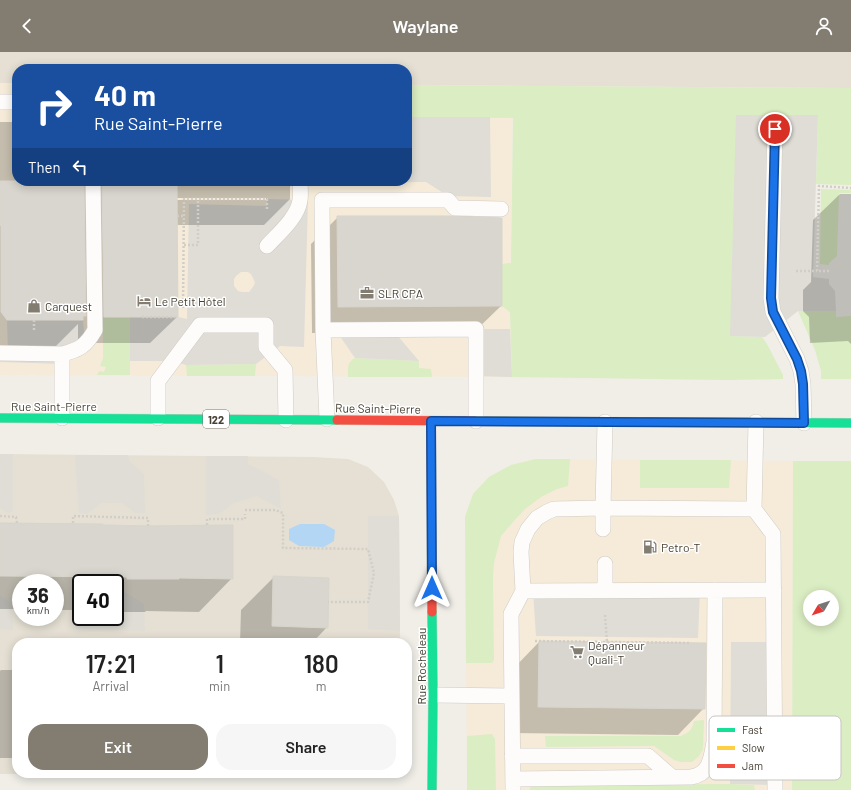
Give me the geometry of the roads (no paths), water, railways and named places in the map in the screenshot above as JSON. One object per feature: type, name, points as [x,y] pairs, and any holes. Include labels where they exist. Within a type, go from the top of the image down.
[{"type":"main road","name":"Rue Saint-Pierre","points":[[0,418],[851,423]]},
{"type":"main road","name":"Rue Rocheleau","points":[[431,421],[433,695],[432,790]]},
{"type":"lane","points":[[0,102],[12,102]]},
{"type":"lane","points":[[775,129],[771,298],[773,312],[797,359],[801,371],[803,384],[804,423]]},
{"type":"lane","points":[[0,353],[62,354],[73,352],[82,348],[90,340],[95,330],[93,186]]},
{"type":"lane","points":[[267,246],[283,229],[294,214],[300,200],[300,186]]},
{"type":"lane","points":[[327,419],[323,330],[322,200],[448,200],[455,208],[501,209]]},
{"type":"lane","points":[[158,418],[158,381],[200,325],[266,325],[266,347],[285,370],[286,420]]},
{"type":"lane","points":[[323,330],[476,329],[476,421]]},
{"type":"lane","points":[[62,354],[62,418]]},
{"type":"lane","points":[[603,529],[605,422]]},
{"type":"lane","points":[[756,422],[754,509],[773,534],[775,716]]},
{"type":"lane","points":[[709,764],[702,773],[691,777],[513,784],[511,614],[523,591],[521,552],[522,542],[528,529],[537,518],[554,509],[754,509]]},
{"type":"lane","points":[[604,590],[605,564]]},
{"type":"lane","points":[[714,716],[715,590]]},
{"type":"lane","points":[[523,591],[774,590]]},
{"type":"lane","points":[[433,695],[512,696]]},
{"type":"lane","points":[[512,756],[648,756],[672,777]]},
{"type":"lane","points":[[775,780],[775,790]]},
{"type":"water","points":[[300,524],[324,524],[335,530],[334,541],[324,547],[299,546],[289,540],[289,529]]},
{"type":"place","name":"SLR CPA","points":[[367,293]]},
{"type":"place","name":"Le Petit Hôtel","points":[[144,301]]},
{"type":"place","name":"Carquest","points":[[34,306]]},
{"type":"place","name":"Petro-T","points":[[650,547]]},
{"type":"place","name":"Dépanneur Quali-T","points":[[577,652]]}]
